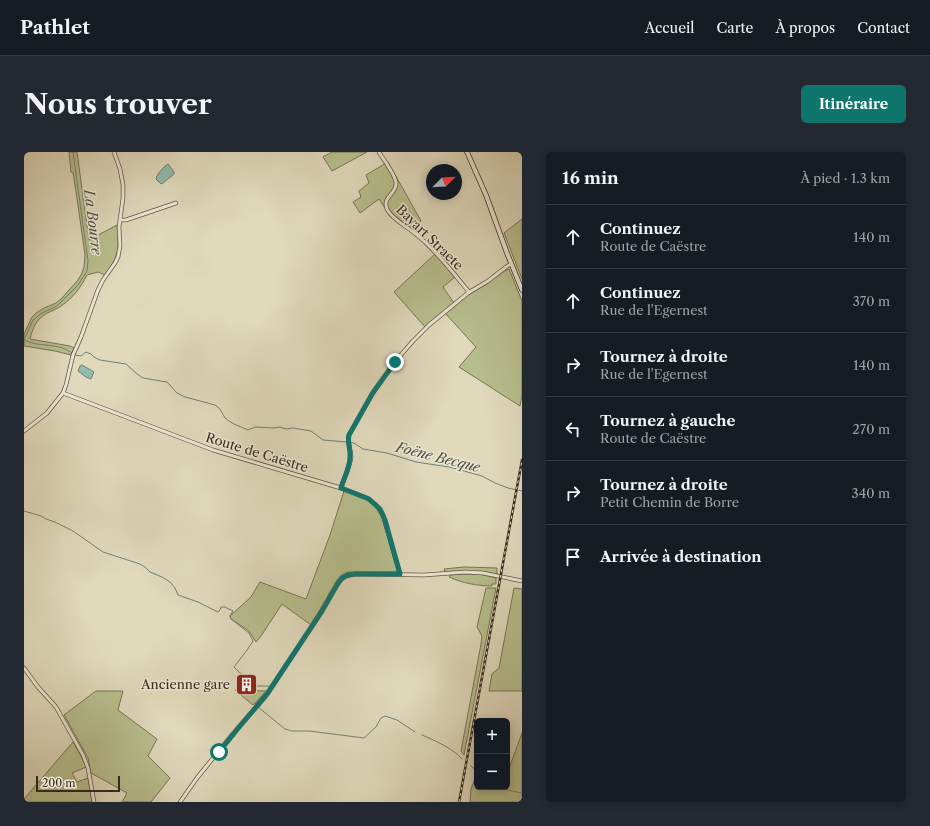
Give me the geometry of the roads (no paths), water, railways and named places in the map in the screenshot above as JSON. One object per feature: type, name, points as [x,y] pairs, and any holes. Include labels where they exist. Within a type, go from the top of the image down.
[{"type":"main road","points":[[467,152],[485,192],[522,290]]},
{"type":"street","points":[[24,431],[50,411],[63,393],[73,352],[81,337],[97,292],[118,257],[120,248],[119,231],[123,185],[114,152]]},
{"type":"street","name":"Bayart Straete","points":[[379,152],[394,176],[396,183],[396,188],[386,200],[388,211],[434,250],[469,292]]},
{"type":"street","points":[[120,220],[128,219],[176,203]]},
{"type":"street","points":[[341,488],[350,460],[348,441],[349,435],[372,394],[399,357],[429,325],[469,292],[488,281],[511,264]]},
{"type":"street","name":"Route de Caëstre","points":[[63,393],[220,452],[341,488],[369,499],[380,509],[385,520],[400,574]]},
{"type":"street","points":[[180,802],[199,776],[268,693],[342,578],[355,574],[424,575],[460,572],[477,573],[522,581]]},
{"type":"street","points":[[24,668],[38,687],[57,708],[83,755],[88,768],[94,802]]},
{"type":"water","points":[[168,164],[174,174],[161,184],[156,179],[160,171]]},
{"type":"water","points":[[82,365],[94,372],[91,379],[78,371]]},
{"type":"waterway","name":"La Bourre","points":[[24,340],[33,320],[42,313],[57,306],[75,288],[87,271],[88,261],[73,152]]},
{"type":"waterway","name":"Foëne Becque","points":[[24,340],[36,344],[61,347],[72,353]]},
{"type":"waterway","name":"Foëne Becque","points":[[75,355],[81,356],[86,352],[100,360],[126,364],[143,378],[167,382],[177,393],[185,397],[215,405],[220,409],[225,418],[248,430],[255,427],[293,428],[311,431],[323,440],[346,442]]},
{"type":"waterway","name":"Foëne Becque","points":[[349,442],[354,443],[363,449],[387,453],[416,462],[449,467],[482,476],[508,488],[522,491]]},
{"type":"waterway","points":[[24,511],[41,516],[73,531],[103,552],[140,564],[150,572],[170,582],[178,595],[198,602],[218,612],[221,607],[225,607],[233,611],[230,616],[231,619],[249,633],[253,641],[234,667],[254,686],[269,686]]},
{"type":"waterway","points":[[255,704],[264,693]]},
{"type":"waterway","points":[[258,707],[285,729],[292,731],[309,731],[364,738],[376,727],[381,718],[385,716],[397,720],[415,732]]},
{"type":"waterway","points":[[422,735],[449,748],[462,759]]},
{"type":"waterway","points":[[507,790],[522,793]]},
{"type":"railway","points":[[459,802],[522,460]]},
{"type":"place","name":"Ancienne gare","points":[[246,684]]}]
